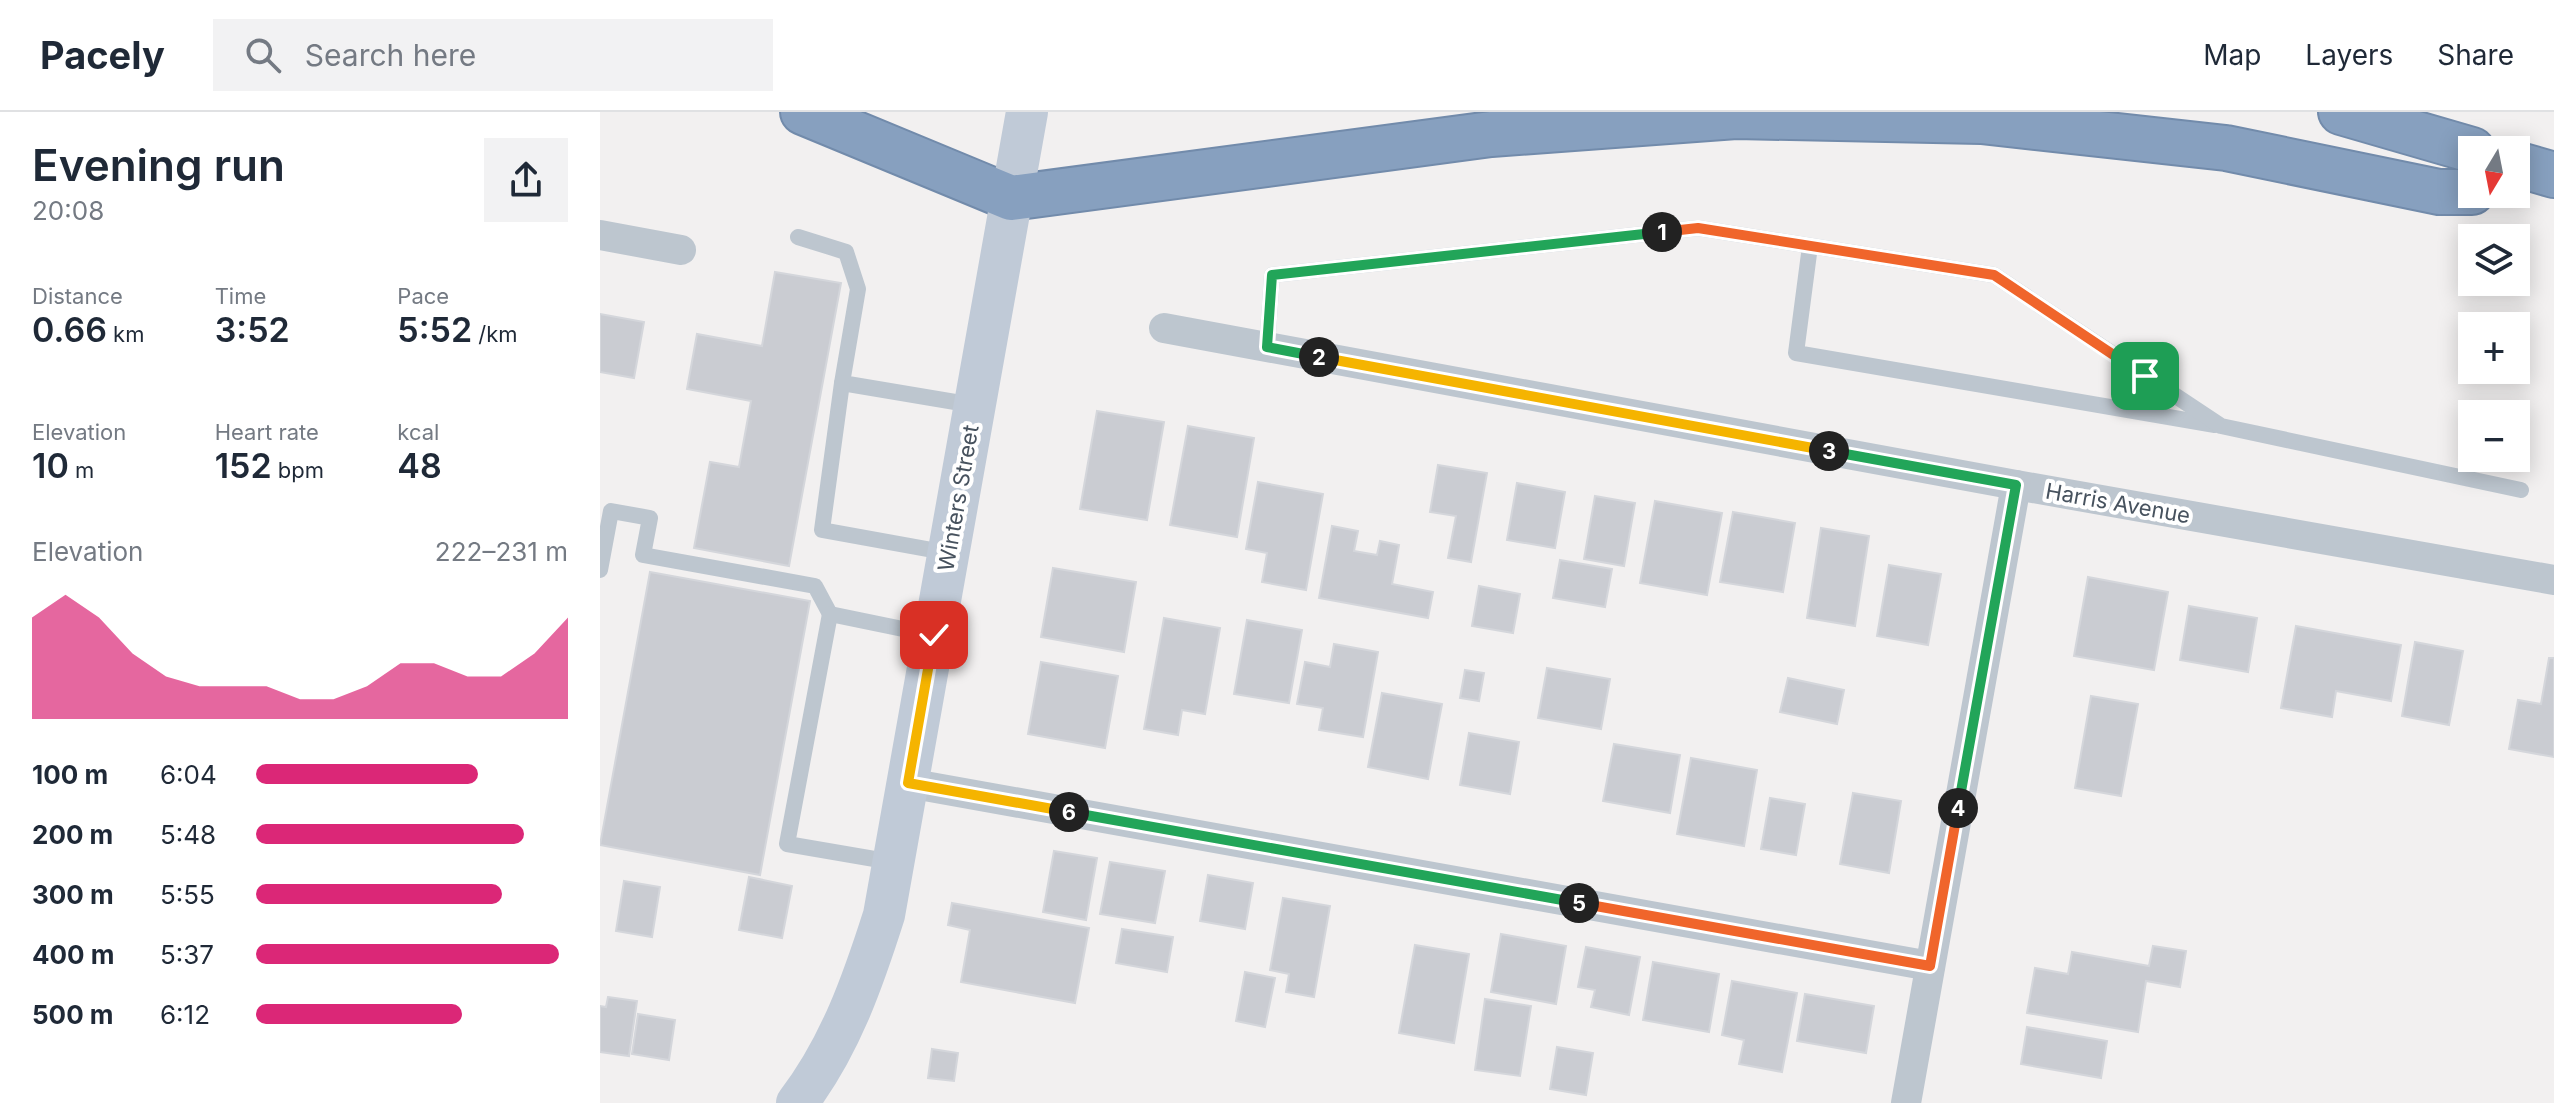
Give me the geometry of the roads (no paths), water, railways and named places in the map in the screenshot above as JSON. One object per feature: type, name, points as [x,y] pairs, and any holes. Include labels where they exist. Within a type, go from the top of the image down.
[{"type":"highway","points":[[803,112],[1011,198],[1491,134],[1736,116],[1981,121],[2226,148],[2439,192],[2458,192]]},
{"type":"highway","points":[[2341,112],[2458,146]]},
{"type":"highway","points":[[2530,168],[2554,175]]},
{"type":"highway","points":[[2530,192],[2554,191]]},
{"type":"main road","name":"Winters Street","points":[[797,1103],[833,1047],[861,987],[884,915],[1027,112]]},
{"type":"street","points":[[600,235],[681,250]]},
{"type":"street","name":"Harris Avenue","points":[[1164,328],[2016,485],[2554,580]]},
{"type":"street","points":[[1906,1103],[2016,485]]},
{"type":"street","points":[[908,783],[1930,966]]},
{"type":"lane","points":[[1267,347],[1272,275],[1698,228],[1994,275],[2221,426]]},
{"type":"lane","points":[[798,237],[846,252],[858,289],[822,530],[949,553]]},
{"type":"lane","points":[[1810,246],[1796,353],[2221,426],[2521,490]]},
{"type":"lane","points":[[842,383],[975,405]]},
{"type":"lane","points":[[600,570],[611,511],[650,518],[643,555],[815,586],[830,614],[787,844],[894,863]]},
{"type":"lane","points":[[830,614],[934,635]]}]
